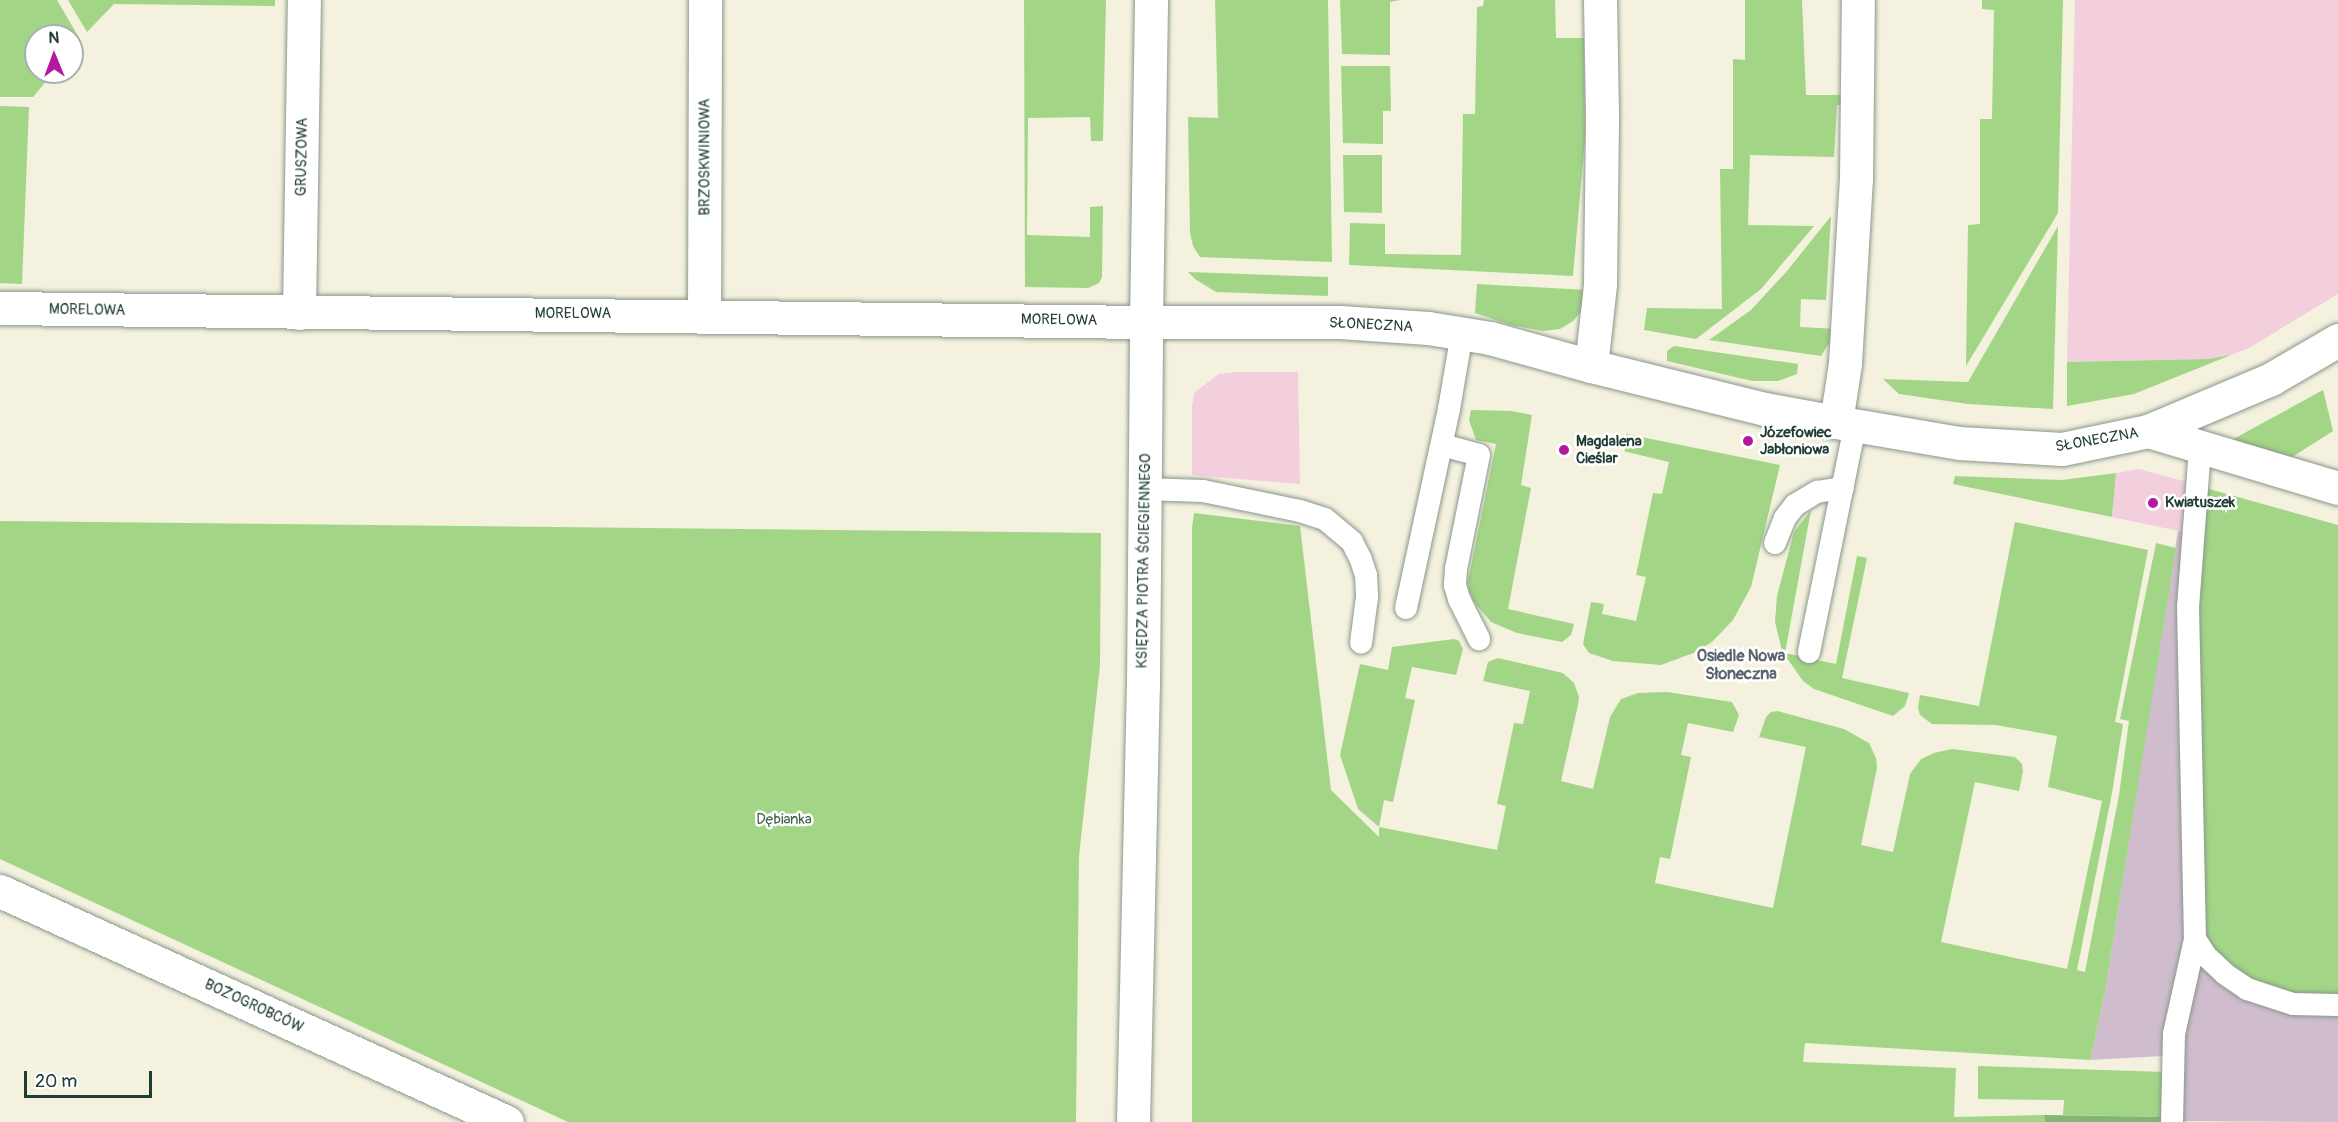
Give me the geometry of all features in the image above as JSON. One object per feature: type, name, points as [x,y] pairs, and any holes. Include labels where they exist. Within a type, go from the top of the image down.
[{"type":"street","name":"GRUSZOWA","points":[[299,314],[304,0]]},
{"type":"street","name":"BRZOSKWINIOWA","points":[[704,315],[705,0]]},
{"type":"street","name":"KSIĘDZA PIOTRA ŚCIEGIENNEGO","points":[[1133,1122],[1145,489],[1151,0]]},
{"type":"street","points":[[1591,366],[1600,284],[1602,114],[1600,0]]},
{"type":"street","points":[[1846,424],[1845,363],[1856,179],[1858,0]]},
{"type":"street","name":"MORELOWA","points":[[0,308],[299,314],[704,315],[1146,322]]},
{"type":"street","name":"SŁONECZNA","points":[[1146,322],[1340,322],[1462,333],[1490,338],[1591,366],[1765,409],[1959,443],[2062,449],[2148,431],[2271,379],[2338,340]]},
{"type":"street","points":[[2148,431],[2338,488]]},
{"type":"street","name":"BOŻOGROBCÓW","points":[[0,891],[507,1122]]},
{"type":"lane","points":[[1406,608],[1442,445],[1462,333]]},
{"type":"lane","points":[[1809,652],[1843,488],[1846,424]]},
{"type":"lane","points":[[1442,445],[1479,455],[1456,569],[1455,585],[1459,599],[1479,639]]},
{"type":"lane","points":[[2172,1122],[2174,1034],[2195,939],[2188,606],[2200,448]]},
{"type":"lane","points":[[1775,543],[1785,518],[1795,505],[1817,492],[1843,488]]},
{"type":"lane","points":[[1145,489],[1203,491],[1300,511],[1325,519],[1352,542],[1366,575],[1361,642]]},
{"type":"lane","points":[[2195,939],[2206,956],[2225,974],[2247,989],[2293,1004],[2338,1005]]},
{"type":"shaded area","points":[[2075,0],[2338,0],[2338,294],[2249,348],[2231,355],[2208,359],[2067,362]]},
{"type":"shaded area","points":[[1298,372],[1300,484],[1192,475],[1192,405],[1195,392],[1219,374]]},
{"type":"shaded area","points":[[2139,469],[2191,483],[2188,533],[2112,517],[2116,473]]},
{"type":"shaded area","points":[[2178,531],[2188,533],[2187,940],[2163,1056],[2090,1060],[2105,992]]},
{"type":"shaded area","points":[[2198,956],[2338,1010],[2338,1122],[2179,1121],[2180,1039]]},
{"type":"green space","points":[[0,0],[57,0],[71,24],[24,24],[24,84],[44,84],[33,97],[0,97]]},
{"type":"green space","points":[[68,0],[275,0],[275,6],[114,4],[87,32]]},
{"type":"green space","points":[[1024,0],[1106,0],[1103,141],[1091,141],[1090,117],[1028,118],[1027,235],[1090,237],[1090,207],[1103,206],[1102,277],[1099,283],[1088,288],[1025,287]]},
{"type":"green space","points":[[1215,0],[1328,0],[1332,262],[1200,257],[1193,246],[1190,233],[1188,117],[1218,118]]},
{"type":"green space","points":[[1340,0],[1400,0],[1390,2],[1390,55],[1342,54]]},
{"type":"green space","points":[[1484,0],[1555,0],[1556,38],[1584,38],[1585,138],[1573,276],[1349,265],[1350,223],[1385,224],[1385,254],[1461,255],[1463,114],[1475,114],[1477,7],[1483,6]]},
{"type":"green space","points":[[1745,0],[1802,0],[1806,95],[1851,95],[1852,105],[1837,105],[1834,157],[1750,155],[1748,225],[1814,226],[1761,289],[1696,339],[1644,330],[1647,308],[1722,309],[1720,169],[1733,169],[1733,59],[1745,60]]},
{"type":"green space","points":[[1982,0],[2063,0],[2058,213],[1966,366],[1968,225],[1980,224],[1980,119],[1992,119],[1994,10],[1982,9]]},
{"type":"green space","points":[[1341,66],[1390,66],[1391,111],[1383,111],[1383,144],[1343,143]]},
{"type":"green space","points":[[0,106],[29,107],[22,284],[0,283]]},
{"type":"green space","points":[[1343,155],[1382,155],[1382,213],[1344,212]]},
{"type":"green space","points":[[1831,216],[1826,300],[1801,299],[1800,327],[1838,329],[1821,356],[1709,340],[1751,310],[1787,271]]},
{"type":"green space","points":[[2058,226],[2053,409],[1968,404],[1899,394],[1883,379],[1968,382]]},
{"type":"green space","points":[[1188,272],[1328,277],[1328,296],[1216,292]]},
{"type":"green space","points":[[1477,284],[1587,290],[1583,309],[1573,321],[1560,329],[1543,331],[1511,325],[1475,313]]},
{"type":"green space","points":[[1674,346],[1798,364],[1797,374],[1778,381],[1752,381],[1667,361],[1667,351]]},
{"type":"green space","points":[[2231,355],[2134,394],[2067,406],[2067,362],[2208,359]]},
{"type":"green space","points":[[2323,390],[2333,431],[2283,463],[2228,442]]},
{"type":"green space","points":[[1471,410],[1511,411],[1532,415],[1521,485],[1531,488],[1508,609],[1574,624],[1571,635],[1562,642],[1517,633],[1491,622],[1474,602],[1469,590],[1468,581],[1496,444],[1476,440],[1469,420]]},
{"type":"green space","points":[[1626,434],[1780,465],[1751,587],[1733,620],[1712,642],[1696,652],[1661,665],[1613,661],[1589,653],[1583,644],[1591,602],[1604,604],[1602,614],[1636,621],[1646,577],[1636,575],[1653,493],[1662,494],[1669,462],[1623,451]]},
{"type":"green space","points":[[2116,473],[2112,517],[1953,484],[1955,476],[2062,480]]},
{"type":"green space","points":[[2202,487],[2338,525],[2338,996],[2294,995],[2249,982],[2201,937],[2195,603]]},
{"type":"green space","points":[[1811,510],[1785,653],[1836,664],[1857,556],[1867,558],[1842,678],[1909,693],[1905,706],[1893,716],[1814,689],[1803,681],[1782,651],[1775,622],[1777,596],[1794,532]]},
{"type":"green space","points":[[1194,513],[1300,526],[1331,790],[1379,837],[1379,827],[1497,850],[1506,806],[1497,804],[1514,723],[1523,724],[1530,691],[1483,681],[1488,662],[1498,658],[1563,673],[1574,683],[1579,697],[1578,705],[1561,781],[1593,789],[1610,717],[1621,699],[1638,693],[1667,692],[1732,702],[1739,715],[1733,732],[1688,723],[1681,755],[1691,757],[1670,859],[1660,857],[1655,883],[1773,908],[1806,747],[1759,737],[1766,717],[1771,712],[1777,711],[1844,729],[1869,743],[1876,758],[1877,768],[1861,845],[1893,852],[1910,774],[1921,759],[1952,749],[2015,757],[2022,764],[2023,771],[2019,791],[1975,782],[1941,942],[2067,969],[2102,801],[2048,787],[2057,736],[1996,725],[1932,724],[1920,715],[1918,708],[1920,695],[1979,706],[2015,522],[2148,550],[2115,722],[2123,724],[2112,793],[2077,970],[2085,972],[2119,795],[2129,721],[2120,719],[2156,543],[2176,548],[2105,992],[2090,1060],[1805,1043],[1803,1062],[1956,1068],[1954,1117],[2044,1115],[2045,1122],[1192,1122],[1192,528]]},
{"type":"green space","name":"Dębianka","points":[[0,521],[1101,533],[1100,665],[1079,856],[1076,1122],[568,1122],[0,859]]},
{"type":"green space","points":[[1454,639],[1459,641],[1463,649],[1456,675],[1412,667],[1405,698],[1415,700],[1393,802],[1384,800],[1379,827],[1358,809],[1340,755],[1360,664],[1388,670],[1392,647]]},
{"type":"green space","points":[[1978,1066],[2166,1072],[2166,1117],[2063,1115],[2064,1100],[1978,1099]]},
{"type":"green space","points":[[2044,1115],[2166,1117],[2184,1122],[2045,1122]]},
{"type":"place","name":"Józefowiec Jabłoniowa","points":[[1748,441]]},
{"type":"place","name":"Magdalena Cieślar","points":[[1564,450]]},
{"type":"place","name":"Kwiatuszek","points":[[2153,503]]},
{"type":"district","name":"Osiedle Nowa Słoneczna","points":[[1741,665]]}]
